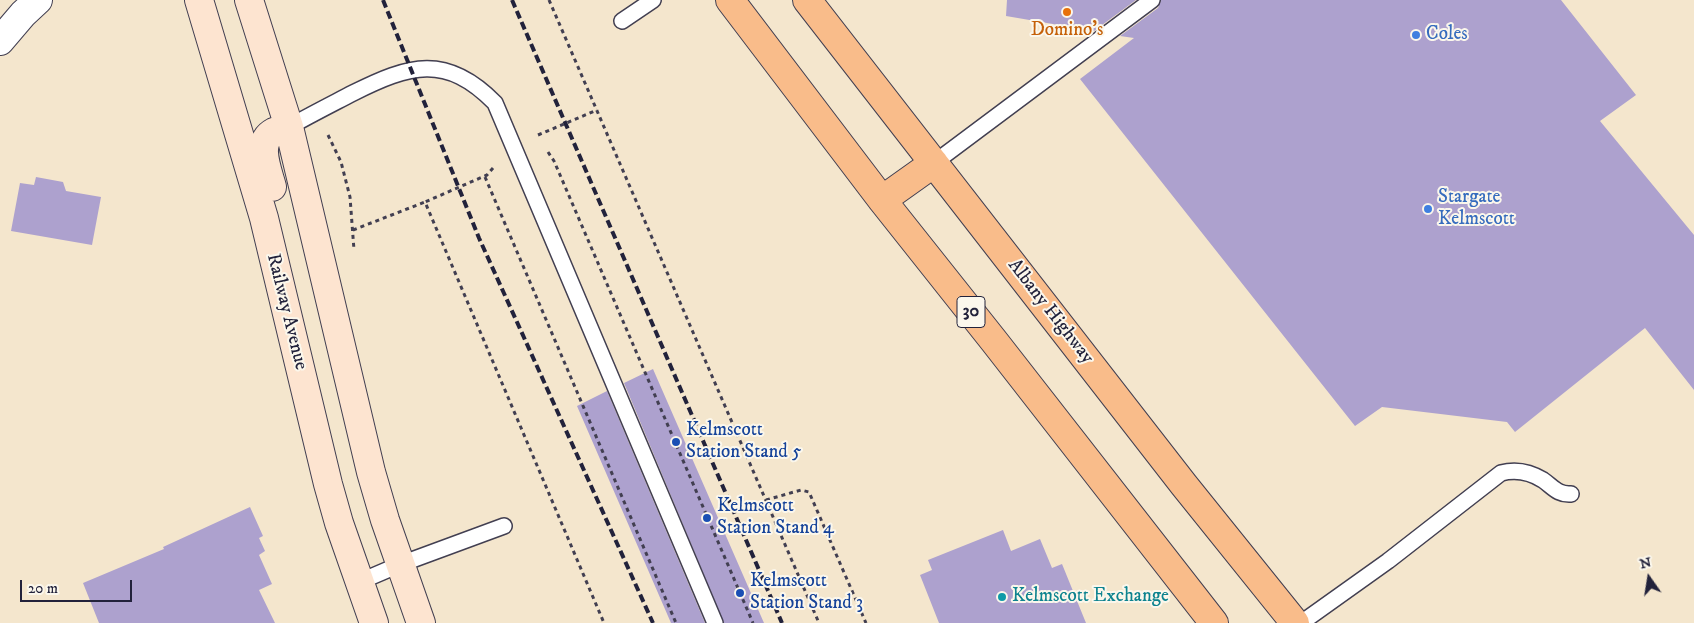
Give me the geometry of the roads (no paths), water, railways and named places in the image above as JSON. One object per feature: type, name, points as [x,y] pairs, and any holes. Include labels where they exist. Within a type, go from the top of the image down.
[{"type":"highway","name":"30","points":[[730,0],[882,200],[1214,623]]},
{"type":"highway","name":"Albany Highway","points":[[807,0],[1184,485],[1295,623]]},
{"type":"highway","points":[[882,200],[934,162]]},
{"type":"main road","name":"Railway Avenue","points":[[199,0],[264,218],[328,484],[374,623]]},
{"type":"main road","points":[[248,0],[289,126],[371,472],[385,520],[422,623]]},
{"type":"main road","points":[[289,126],[272,133],[265,142],[264,153],[284,247],[293,304],[292,334]]},
{"type":"street","points":[[0,41],[38,0]]},
{"type":"lane","points":[[622,21],[653,0]]},
{"type":"lane","points":[[934,162],[1152,0]]},
{"type":"lane","points":[[289,126],[384,78],[411,69],[431,69],[449,72],[468,80],[495,103],[715,623]]},
{"type":"lane","points":[[1301,623],[1388,561],[1501,473],[1510,471],[1524,472],[1543,480],[1556,491],[1571,494]]},
{"type":"lane","points":[[359,582],[401,564],[504,526]]},
{"type":"railway","points":[[383,0],[479,238],[653,623]]},
{"type":"railway","points":[[512,0],[782,623]]},
{"type":"place","name":"Domino's","points":[[1067,12]]},
{"type":"place","name":"Coles","points":[[1416,35]]},
{"type":"place","name":"Stargate Kelmscott","points":[[1428,209]]},
{"type":"place","name":"Kelmscott Station Stand 5","points":[[676,442]]},
{"type":"place","name":"Kelmscott Station Stand 4","points":[[707,518]]},
{"type":"place","name":"Kelmscott Station Stand 3","points":[[740,593]]},
{"type":"place","name":"Kelmscott Exchange","points":[[1002,597]]}]
